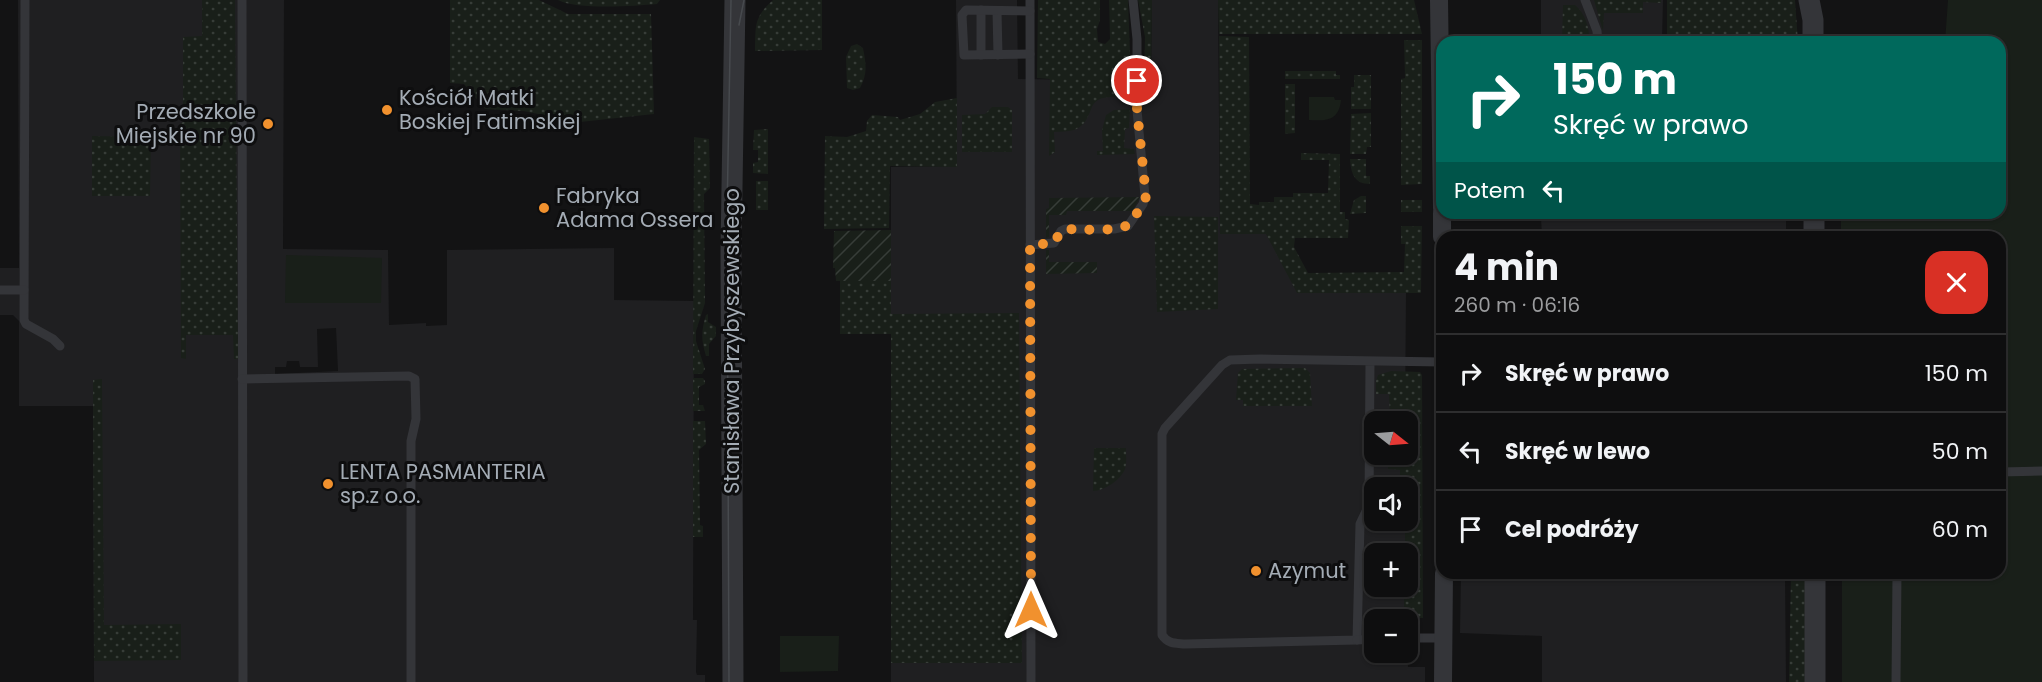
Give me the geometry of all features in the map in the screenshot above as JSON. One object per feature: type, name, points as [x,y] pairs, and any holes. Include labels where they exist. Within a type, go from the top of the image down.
[{"type":"street","name":"Stanisława Przybyszewskiego","points":[[733,682],[731,250],[735,0]]},
{"type":"street","points":[[1439,0],[1440,36]]},
{"type":"street","points":[[1809,0],[1813,36]]},
{"type":"street","points":[[1443,682],[1444,579]]},
{"type":"street","points":[[1815,579],[1815,682]]},
{"type":"lane","points":[[25,0],[24,320],[26,324],[53,339],[60,346]]},
{"type":"lane","points":[[242,0],[243,682]]},
{"type":"lane","points":[[1030,0],[1031,682]]},
{"type":"lane","points":[[1030,245],[1054,243],[1061,231],[1065,229],[1114,229],[1128,226],[1145,200],[1145,178],[1137,110],[1137,39],[1133,0]]},
{"type":"lane","points":[[1585,0],[1597,36]]},
{"type":"lane","points":[[981,10],[981,56]]},
{"type":"lane","points":[[998,11],[998,55]]},
{"type":"lane","points":[[1030,11],[963,12],[962,53],[967,56],[1030,54]]},
{"type":"lane","points":[[0,290],[24,290]]},
{"type":"lane","points":[[1364,640],[1185,644],[1166,640],[1162,635],[1162,434],[1222,365],[1230,360],[1436,362]]},
{"type":"lane","points":[[1358,640],[1360,524],[1369,505],[1370,361]]},
{"type":"lane","points":[[242,379],[409,376],[415,379],[416,419],[411,441],[411,682]]},
{"type":"lane","points":[[2006,472],[2042,471]]},
{"type":"lane","points":[[1896,682],[1897,579]]},
{"type":"lane","points":[[1418,638],[1443,638]]},
{"type":"shaded area","points":[[18,0],[284,0],[283,249],[388,250],[389,325],[426,323],[426,326],[447,325],[447,250],[614,248],[614,300],[694,301],[693,620],[697,620],[696,672],[697,675],[705,675],[705,682],[94,682],[93,406],[19,406],[19,321],[13,315],[0,315],[0,268],[19,268]],"holes":[[[336,328],[338,371],[275,374],[275,367],[286,367],[287,361],[299,361],[300,367],[318,367],[317,329]]]},
{"type":"shaded area","points":[[202,0],[235,0],[238,359],[234,359],[233,335],[186,335],[186,359],[181,358],[180,124],[183,122],[183,37],[202,36]]},
{"type":"shaded area","points":[[450,0],[539,0],[568,14],[651,14],[654,114],[580,122],[523,111],[485,109],[464,84],[450,83]]},
{"type":"shaded area","points":[[558,0],[660,0],[657,4],[606,6],[578,5]]},
{"type":"shaded area","points":[[773,0],[822,0],[822,50],[755,51],[759,17]]},
{"type":"shaded area","points":[[956,0],[1017,0],[1018,79],[1151,81],[1152,0],[1218,0],[1220,234],[1266,233],[1298,293],[1406,293],[1405,411],[1364,411],[1364,465],[1405,465],[1405,477],[1364,477],[1364,531],[1406,531],[1406,543],[1364,543],[1364,597],[1406,597],[1407,609],[1364,609],[1364,663],[1408,663],[1408,667],[1425,667],[1425,682],[891,682],[891,663],[1022,663],[891,314],[891,167],[957,166]]},
{"type":"shaded area","points":[[1038,0],[1100,0],[1098,42],[1105,44],[1110,39],[1109,0],[1128,0],[1131,80],[1126,81],[1126,94],[1096,101],[1080,127],[1054,132],[1055,152],[1049,156],[1050,79],[1037,78]]},
{"type":"shaded area","points":[[1138,0],[1152,0],[1151,81],[1144,81],[1145,37]]},
{"type":"shaded area","points":[[1218,0],[1414,0],[1422,34],[1219,34]]},
{"type":"shaded area","points":[[1541,0],[1663,0],[1662,36],[1541,36]]},
{"type":"shaded area","points":[[1594,0],[1661,0],[1661,3],[1643,2],[1643,13],[1604,13],[1603,31]]},
{"type":"shaded area","points":[[1667,0],[1795,0],[1798,36],[1667,36]]},
{"type":"shaded area","points":[[1948,0],[2042,0],[2042,682],[1842,682],[1842,579],[2006,579],[2006,231],[1841,231],[1841,219],[2006,219],[2006,36],[1945,36]]},
{"type":"shaded area","points":[[1563,5],[1575,5],[1582,12],[1588,26],[1589,36],[1562,36]]},
{"type":"shaded area","points":[[1219,36],[1249,37],[1250,204],[1274,202],[1274,197],[1293,197],[1293,193],[1328,193],[1329,160],[1301,160],[1301,153],[1340,154],[1340,212],[1345,212],[1345,219],[1349,220],[1348,238],[1295,238],[1294,247],[1308,273],[1404,272],[1405,244],[1401,244],[1401,226],[1422,226],[1421,293],[1297,293],[1266,234],[1220,234]]},
{"type":"shaded area","points":[[1404,40],[1422,40],[1422,184],[1401,185],[1401,79],[1405,78]]},
{"type":"shaded area","points":[[857,44],[863,48],[865,73],[860,88],[853,90],[847,88],[846,57],[851,46]]},
{"type":"shaded area","points":[[1285,71],[1336,71],[1340,79],[1285,79]]},
{"type":"shaded area","points":[[1354,75],[1371,75],[1371,109],[1351,109],[1351,87],[1354,87]]},
{"type":"shaded area","points":[[1285,84],[1295,84],[1295,133],[1285,134]]},
{"type":"shaded area","points":[[1309,97],[1334,97],[1335,100],[1341,100],[1338,112],[1326,120],[1309,120]]},
{"type":"shaded area","points":[[957,98],[957,167],[890,166],[889,228],[824,229],[825,136],[847,137],[866,131],[867,121],[872,115],[898,117],[900,120],[920,114],[935,102]]},
{"type":"shaded area","points":[[992,107],[1008,107],[1012,110],[1012,152],[962,152],[962,115],[985,114]]},
{"type":"shaded area","points":[[1130,109],[1129,128],[1125,129],[1124,148],[1134,149],[1135,154],[1097,155],[1097,151],[1103,151],[1102,130],[1106,115],[1114,110]]},
{"type":"shaded area","points":[[1371,113],[1371,147],[1367,147],[1366,154],[1350,154],[1351,114]]},
{"type":"shaded area","points":[[768,129],[768,174],[753,173],[753,163],[758,162],[758,150],[753,150],[754,130]]},
{"type":"shaded area","points":[[92,136],[151,137],[150,196],[92,196]]},
{"type":"shaded area","points":[[694,137],[709,139],[710,188],[704,194],[705,303],[696,331],[696,341],[705,369],[702,374],[693,374]]},
{"type":"shaded area","points":[[1350,159],[1366,159],[1366,176],[1370,176],[1370,184],[1360,182],[1354,177]]},
{"type":"shaded area","points":[[756,181],[768,181],[768,210],[756,210]]},
{"type":"shaded area","points":[[1366,196],[1366,213],[1350,214],[1354,200]]},
{"type":"shaded area","points":[[1140,197],[1133,210],[1130,211],[1067,211],[1066,215],[1049,215],[1049,237],[1046,238],[1046,209],[1049,208],[1049,198]]},
{"type":"shaded area","points":[[1401,200],[1422,200],[1422,212],[1401,212]]},
{"type":"shaded area","points":[[1154,216],[1218,217],[1218,309],[1157,312]]},
{"type":"shaded area","points":[[1541,219],[1786,219],[1786,231],[1542,231]]},
{"type":"shaded area","points":[[891,230],[891,281],[836,281],[835,268],[833,268],[834,231]]},
{"type":"shaded area","points":[[1046,250],[1049,250],[1049,262],[1097,262],[1097,273],[1046,274]]},
{"type":"shaded area","points":[[286,255],[382,258],[381,303],[285,303]]},
{"type":"shaded area","points":[[840,281],[891,281],[891,314],[1019,313],[1022,663],[891,663],[891,334],[840,334]]},
{"type":"shaded area","points":[[708,314],[708,322],[716,327],[716,336],[709,344],[709,356],[706,356],[702,336],[704,321]]},
{"type":"shaded area","points":[[1305,368],[1310,373],[1312,406],[1243,406],[1243,400],[1236,400],[1238,373],[1242,369]]},
{"type":"shaded area","points":[[1391,371],[1420,372],[1422,375],[1423,618],[1418,618],[1418,609],[1404,609],[1404,597],[1418,597],[1418,543],[1405,543],[1405,531],[1418,531],[1418,477],[1400,477],[1400,470],[1388,469],[1388,465],[1418,465],[1418,411],[1390,411],[1389,394],[1376,394],[1378,375]]},
{"type":"shaded area","points":[[693,378],[703,378],[705,381],[705,384],[699,387],[699,405],[703,405],[705,411],[693,411]]},
{"type":"shaded area","points":[[102,379],[104,625],[181,624],[181,660],[94,661],[93,380]]},
{"type":"shaded area","points":[[693,421],[705,421],[706,444],[699,450],[700,525],[703,526],[703,537],[693,537]]},
{"type":"shaded area","points":[[1094,448],[1126,448],[1126,462],[1123,473],[1116,481],[1093,491]]},
{"type":"shaded area","points":[[1461,579],[1785,579],[1786,682],[1542,682],[1542,636],[1460,633]]},
{"type":"shaded area","points":[[1791,579],[1805,579],[1805,682],[1789,682]]},
{"type":"shaded area","points":[[780,636],[839,636],[838,671],[780,672]]},
{"type":"tram line","points":[[729,682],[727,213],[731,0]]},
{"type":"tram line","points":[[739,25],[744,0]]},
{"type":"place","name":"Kościół Matki Boskiej Fatimskiej","points":[[387,110]]},
{"type":"place","name":"Przedszkole Miejskie nr 90","points":[[268,124]]},
{"type":"place","name":"Fabryka Adama Ossera","points":[[544,208]]},
{"type":"place","name":"LENTA PASMANTERIA sp.z o.o.","points":[[328,484]]},
{"type":"place","name":"Azymut","points":[[1256,571]]},
{"type":"route","points":[[1031,610],[1030,245],[1054,243],[1061,231],[1065,229],[1114,229],[1124,228],[1131,223],[1146,196],[1137,110],[1137,81]]}]
